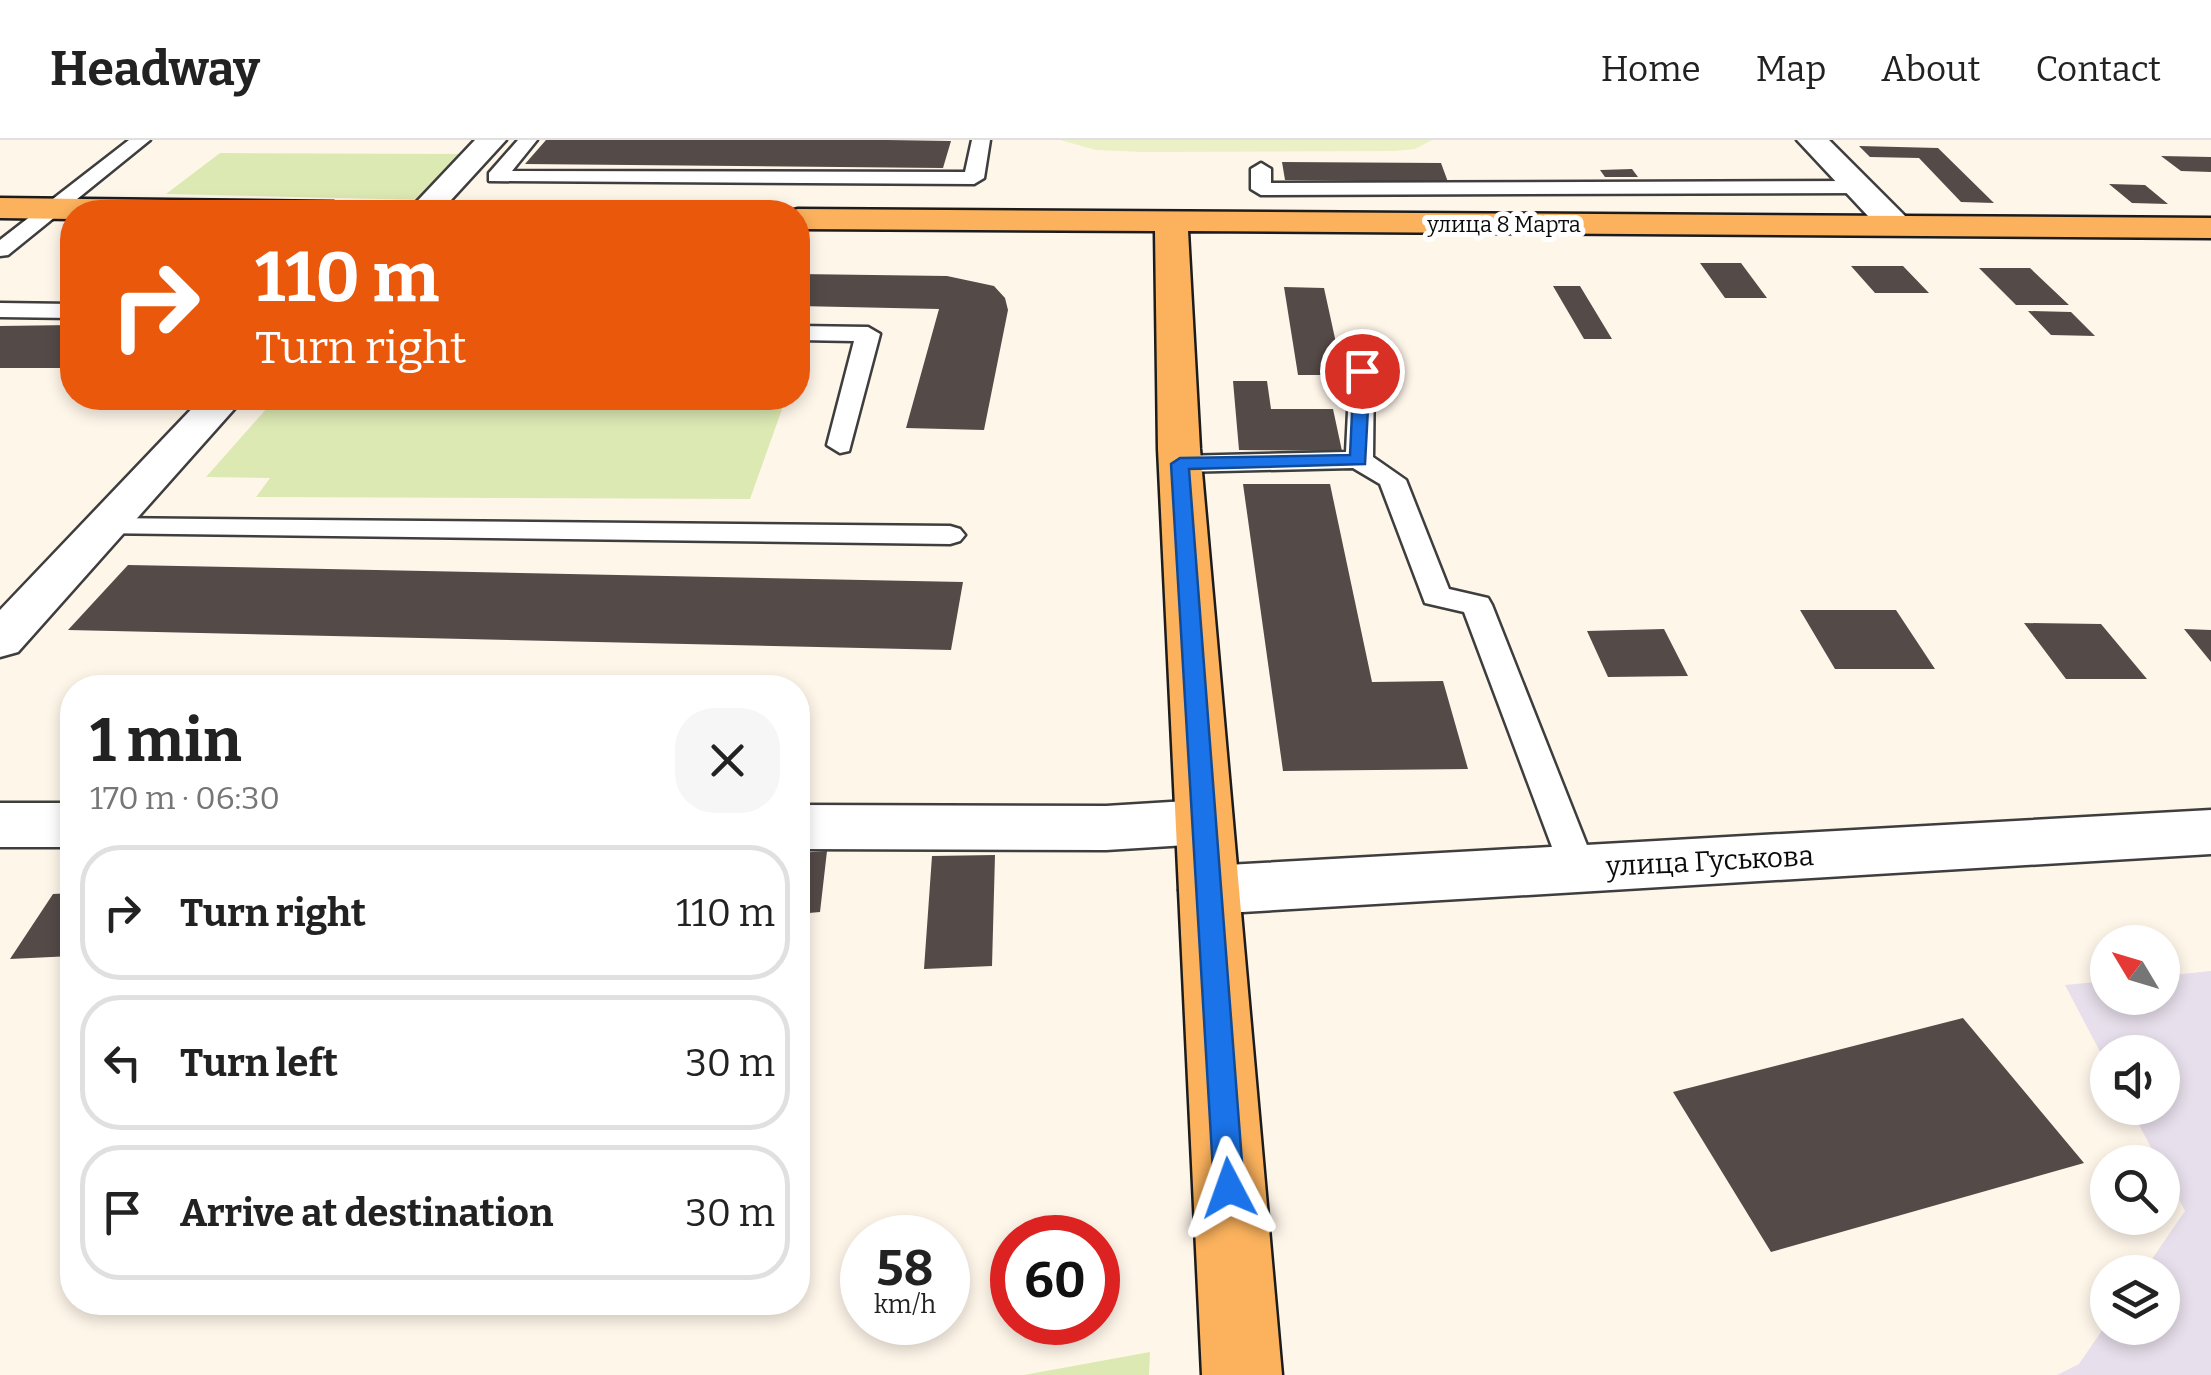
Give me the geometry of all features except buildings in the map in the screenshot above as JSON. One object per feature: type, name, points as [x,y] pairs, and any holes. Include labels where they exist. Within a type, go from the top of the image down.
[{"type":"main road","points":[[0,208],[58,208]]},
{"type":"main road","name":"улица 8 Марта","points":[[810,219],[2211,228]]},
{"type":"main road","points":[[1171,223],[1180,464],[1242,1375]]},
{"type":"street","points":[[434,200],[491,140]]},
{"type":"street","points":[[1812,140],[1894,224]]},
{"type":"street","points":[[0,640],[213,410]]},
{"type":"street","points":[[810,827],[1106,828],[1204,822]]},
{"type":"street","points":[[0,825],[60,825]]},
{"type":"street","name":"улица Гуськова","points":[[1209,890],[2211,832]]},
{"type":"lane","points":[[68,200],[141,140]]},
{"type":"lane","points":[[528,140],[496,177],[974,178],[982,140]]},
{"type":"lane","points":[[1262,169],[1261,189],[1858,187]]},
{"type":"lane","points":[[0,250],[58,208]]},
{"type":"lane","points":[[0,310],[60,311]]},
{"type":"lane","points":[[810,333],[868,334],[840,445]]},
{"type":"lane","points":[[1359,460],[1362,371]]},
{"type":"lane","points":[[1180,464],[1359,460],[1392,480],[1436,596],[1477,605],[1578,868]]},
{"type":"lane","points":[[104,527],[950,536]]},
{"type":"shaded area","points":[[2211,971],[2211,1375],[2057,1375],[2079,1364],[2092,1345],[2180,1345],[2180,1255],[2155,1255],[2168,1235],[2180,1235],[2180,1218],[2185,1211],[2180,1202],[2180,1145],[2150,1145],[2139,1125],[2180,1125],[2180,1035],[2091,1035],[2065,985],[2090,983],[2090,1015],[2180,1015],[2180,974]]},
{"type":"green space","points":[[1060,140],[1432,140],[1415,149],[1394,151],[1143,152],[1096,150]]},
{"type":"green space","points":[[220,153],[470,154],[423,200],[166,194]]},
{"type":"green space","points":[[265,410],[782,410],[750,499],[256,497],[270,478],[206,477]]},
{"type":"green space","points":[[1150,1352],[1149,1375],[1024,1375]]},
{"type":"route","points":[[1229,1188],[1180,464],[1359,460],[1362,371]]}]
